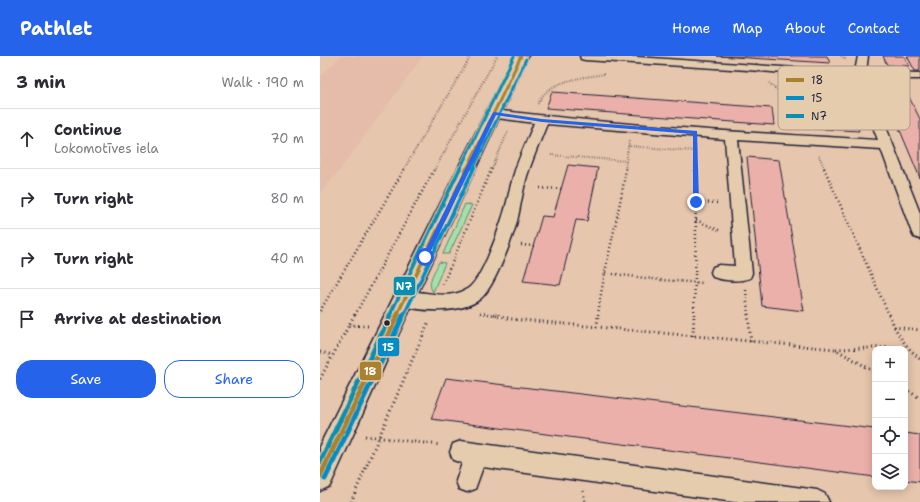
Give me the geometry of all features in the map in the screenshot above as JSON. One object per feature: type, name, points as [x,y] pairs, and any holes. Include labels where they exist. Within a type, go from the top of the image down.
[{"type":"street","points":[[320,476],[404,299],[504,114],[521,56]]},
{"type":"street","points":[[862,66],[863,56]]},
{"type":"street","points":[[585,57],[778,69]]},
{"type":"street","points":[[910,76],[920,76]]},
{"type":"street","points":[[504,114],[539,115],[632,127],[778,139],[886,145]]},
{"type":"street","points":[[404,299],[436,303],[457,301],[474,294],[487,278],[510,219],[520,176],[539,115]]},
{"type":"street","points":[[881,130],[920,233]]},
{"type":"street","points":[[720,272],[744,273],[731,135]]},
{"type":"street","points":[[467,481],[469,453],[817,502]]},
{"type":"path","points":[[320,311],[471,56]]},
{"type":"path","points":[[320,379],[497,56]]},
{"type":"path","points":[[748,67],[778,91]]},
{"type":"path","points":[[539,115],[542,95],[552,88],[571,80],[608,73]]},
{"type":"path","points":[[351,502],[436,303],[504,114]]},
{"type":"path","points":[[597,327],[605,273],[622,190],[632,127]]},
{"type":"path","points":[[778,139],[783,130]]},
{"type":"path","points":[[803,130],[894,327],[906,346]]},
{"type":"path","points":[[692,336],[696,220],[695,132]]},
{"type":"path","points":[[628,146],[695,150]]},
{"type":"path","points":[[551,155],[626,161]]},
{"type":"path","points":[[540,188],[561,189]]},
{"type":"path","points":[[696,202],[738,205]]},
{"type":"path","points":[[696,220],[741,239]]},
{"type":"path","points":[[605,273],[709,283],[720,272]]},
{"type":"path","points":[[744,273],[751,342]]},
{"type":"path","points":[[477,313],[492,313],[511,320],[751,342],[835,349],[872,348]]},
{"type":"path","points":[[894,327],[920,330]]},
{"type":"path","points":[[908,348],[920,359]]},
{"type":"path","points":[[835,349],[872,370]]},
{"type":"path","points":[[320,352],[333,355]]},
{"type":"path","points":[[908,391],[920,398]]},
{"type":"path","points":[[340,433],[444,445],[469,453]]},
{"type":"shaded area","points":[[341,56],[423,56],[339,171],[320,193],[320,77]]},
{"type":"green space","points":[[465,204],[472,205],[449,254],[443,254]]},
{"type":"green space","points":[[439,262],[445,263],[433,292],[430,284],[433,273]]},
{"type":"building","points":[[717,56],[827,56],[830,63]]},
{"type":"building","points":[[883,56],[904,56],[909,66],[887,65]]},
{"type":"building","points":[[907,56],[920,56],[920,71],[915,71]]},
{"type":"building","points":[[552,92],[772,108],[774,125],[546,108]]},
{"type":"building","points":[[910,99],[920,119],[920,178],[900,130],[910,130]]},
{"type":"building","points":[[747,157],[779,160],[804,311],[762,306]]},
{"type":"building","points":[[568,165],[598,168],[587,221],[576,220],[560,285],[523,281],[542,216],[553,217]]},
{"type":"building","points":[[446,378],[872,429],[872,477],[431,419]]},
{"type":"building","points":[[908,433],[920,435],[920,482],[908,480]]},
{"type":"transit line","name":"N7","points":[[320,462],[514,56]]},
{"type":"transit line","name":"18","points":[[320,476],[521,56]]},
{"type":"transit line","name":"15","points":[[325,479],[526,59]]},
{"type":"route","points":[[425,257],[494,114],[515,115],[542,120],[695,132],[696,202]]}]
